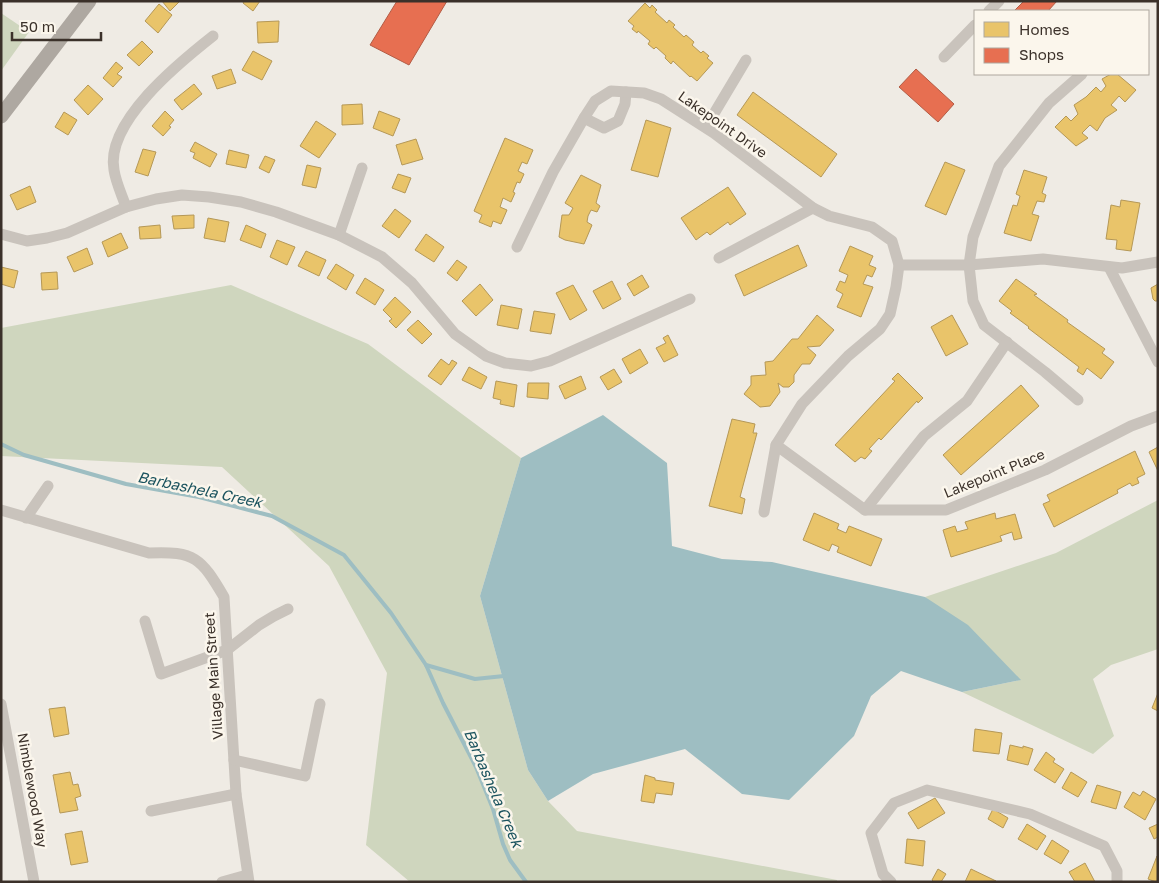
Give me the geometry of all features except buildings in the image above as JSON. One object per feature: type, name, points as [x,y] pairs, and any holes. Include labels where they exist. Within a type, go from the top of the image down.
[{"type":"main road","points":[[1,116],[89,1]]},
{"type":"street","points":[[944,57],[974,26]]},
{"type":"street","points":[[126,207],[113,169],[116,146],[124,126],[156,85],[181,61],[213,36]]},
{"type":"street","points":[[706,128],[746,60]]},
{"type":"street","points":[[1078,400],[1046,372],[984,325],[973,301],[969,266],[973,237],[998,166],[1049,103],[1081,75]]},
{"type":"street","name":"Lakepoint Drive","points":[[517,247],[553,172],[584,118],[595,101],[611,91],[644,93],[661,99],[706,128],[813,208],[828,216],[872,227],[892,241],[900,265]]},
{"type":"street","points":[[584,118],[604,128],[618,121],[624,109],[626,92]]},
{"type":"street","points":[[339,235],[362,168]]},
{"type":"street","points":[[1,234],[27,241],[47,238],[66,233],[126,207],[156,199],[182,195],[241,202],[276,212],[339,235],[364,247],[399,270],[426,298],[455,334],[486,356],[505,363],[531,366],[550,361],[690,299]]},
{"type":"street","points":[[719,258],[813,208]]},
{"type":"street","points":[[764,512],[776,445],[802,404],[848,356],[880,329],[890,314],[900,265],[969,266],[1043,259],[1122,268],[1158,262]]},
{"type":"street","points":[[1109,267],[1158,362]]},
{"type":"street","points":[[776,445],[865,510],[924,436],[967,401],[1007,342]]},
{"type":"street","name":"Lakepoint Place","points":[[865,510],[946,510],[1045,470],[1131,426],[1158,416]]},
{"type":"street","points":[[26,518],[48,486]]},
{"type":"street","name":"Village Main Street","points":[[1,510],[149,553],[173,552],[195,558],[203,566],[224,597],[236,794],[248,878]]},
{"type":"street","points":[[145,621],[161,674],[227,650],[259,625],[288,610]]},
{"type":"street","name":"Nimblewood Way","points":[[1,704],[34,882]]},
{"type":"street","points":[[234,760],[305,776],[320,704]]},
{"type":"street","points":[[892,882],[883,874],[871,833],[894,803],[927,790],[1030,814],[1104,846],[1117,871],[1116,882]]},
{"type":"street","points":[[151,811],[236,794]]},
{"type":"street","points":[[222,882],[248,878]]},
{"type":"green space","points":[[1,13],[29,32],[1,71]]},
{"type":"green space","points":[[231,285],[368,344],[521,458],[480,596],[528,770],[548,801],[577,831],[837,880],[837,882],[410,882],[366,845],[387,673],[329,566],[222,467],[1,456],[1,328]]},
{"type":"green space","points":[[1158,500],[1158,649],[1111,665],[1093,679],[1114,736],[1093,754],[962,692],[1020,680],[925,597],[1056,553]]},
{"type":"water","points":[[603,415],[667,463],[672,546],[722,559],[772,562],[925,597],[968,625],[1021,680],[962,692],[901,671],[871,696],[854,736],[789,800],[742,794],[685,749],[593,774],[548,801],[528,770],[480,596],[521,458]]},
{"type":"waterway","name":"Barbashela Creek","points":[[1,444],[24,455],[126,484],[199,497],[272,516],[344,555],[391,613],[426,665],[476,767],[493,809],[503,844],[510,860],[526,882]]},
{"type":"waterway","points":[[426,665],[475,679],[504,676]]}]
